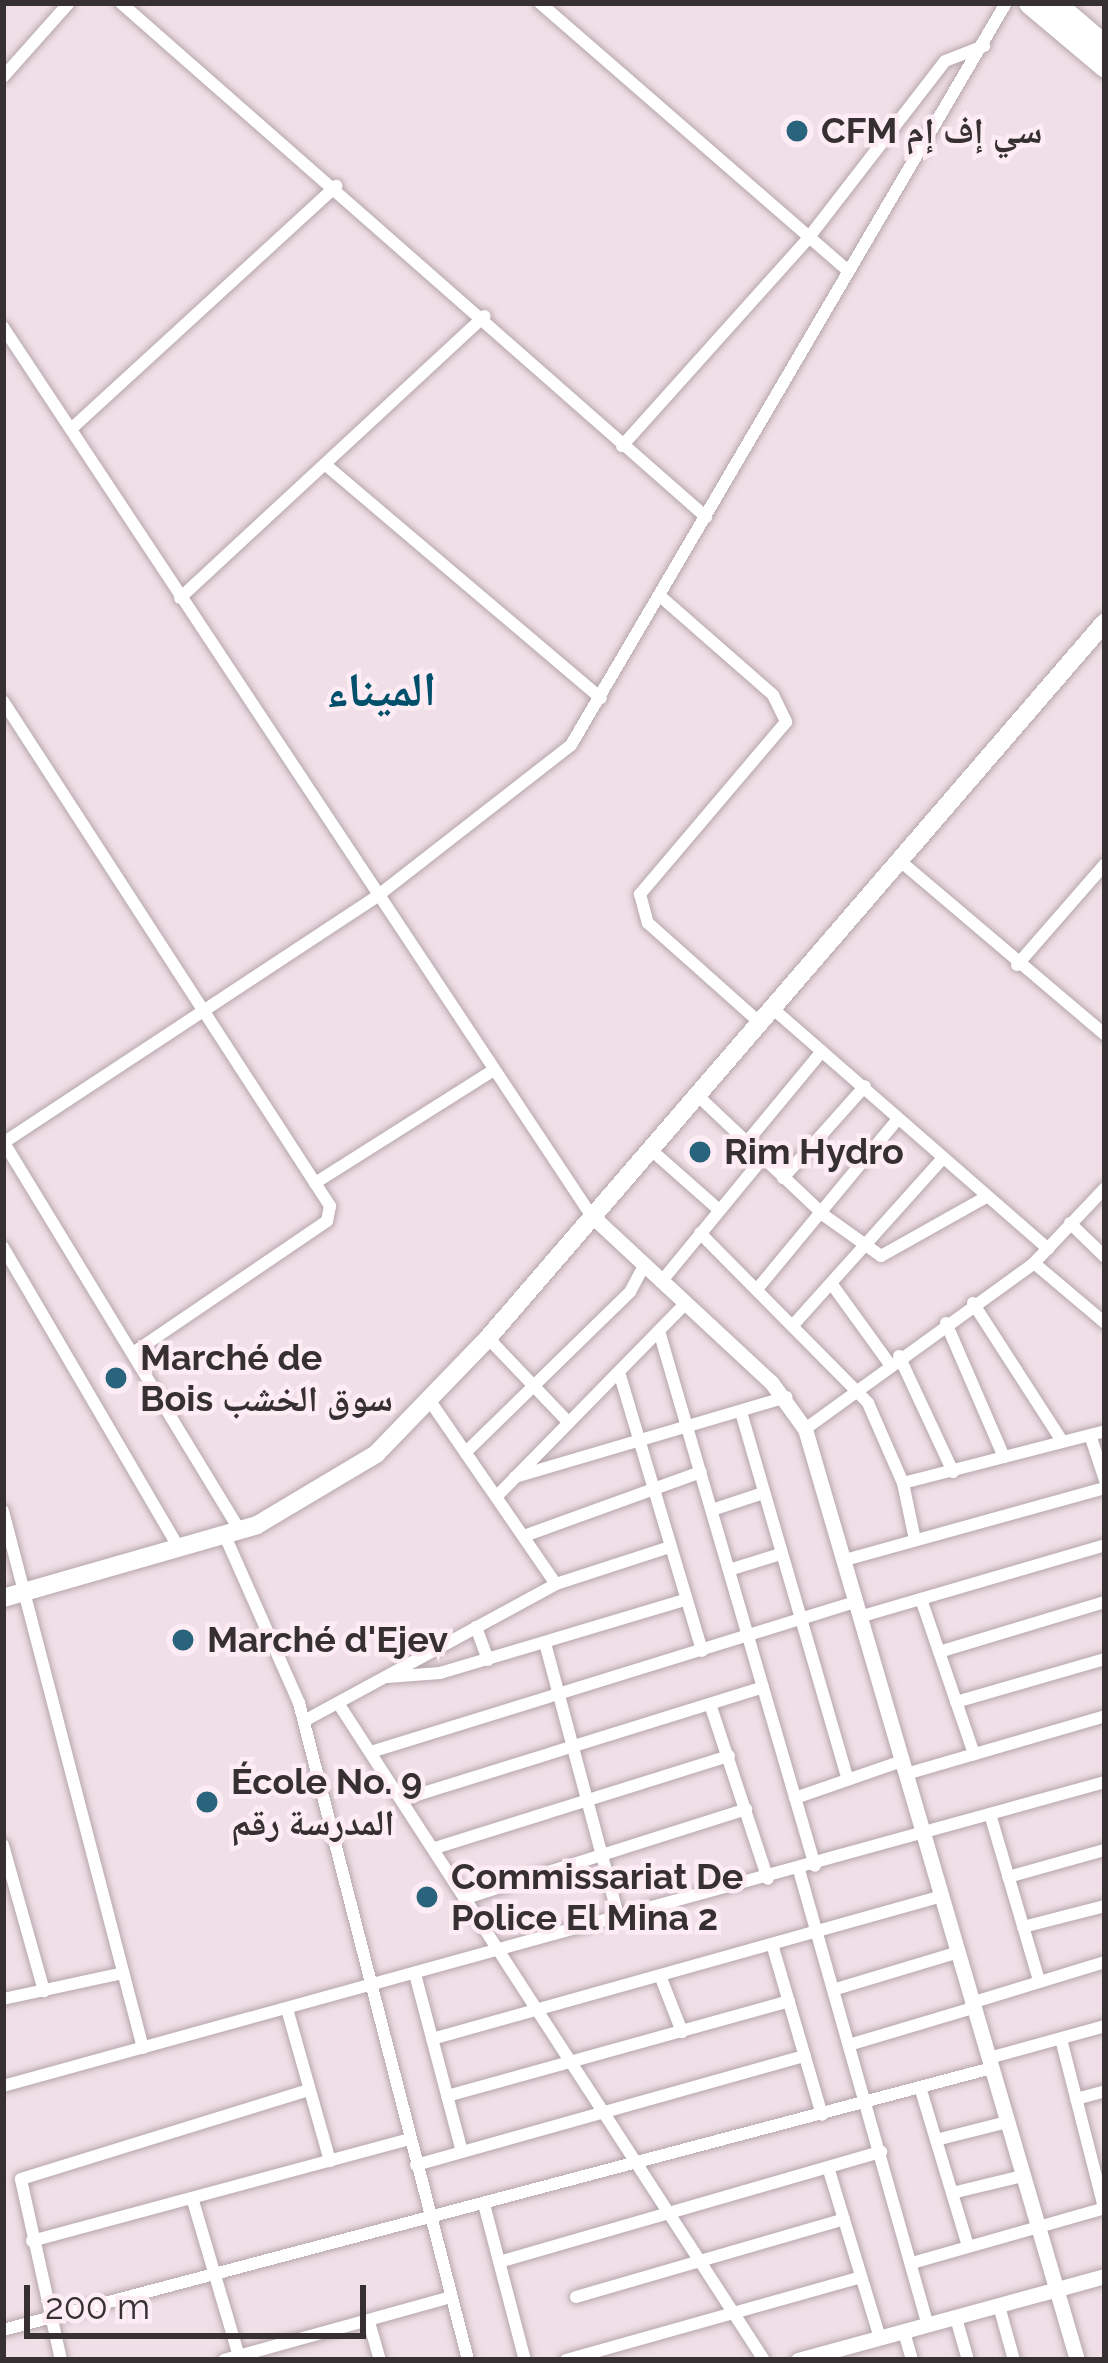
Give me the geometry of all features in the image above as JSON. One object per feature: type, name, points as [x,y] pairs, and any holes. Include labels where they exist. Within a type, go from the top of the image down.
[{"type":"highway","points":[[1029,3],[1105,67]]},
{"type":"highway","points":[[1055,3],[1105,46]]},
{"type":"main road","points":[[3,1598],[233,1534],[337,1483],[430,1401],[1105,622]]},
{"type":"street","points":[[3,77],[69,3]]},
{"type":"street","points":[[121,3],[484,316],[622,446],[706,517]]},
{"type":"street","points":[[540,3],[806,242],[848,271]]},
{"type":"street","points":[[468,2360],[304,1721],[233,1534],[133,1353],[3,1142],[376,897],[531,781],[571,745],[1006,3]]},
{"type":"street","points":[[622,446],[806,242],[944,62],[984,46]]},
{"type":"street","points":[[71,429],[336,186]]},
{"type":"street","points":[[180,598],[484,316]]},
{"type":"street","points":[[3,327],[376,897],[591,1215],[786,1397],[805,1429],[1078,2360]]},
{"type":"street","points":[[327,466],[601,698]]},
{"type":"street","points":[[660,596],[773,695],[786,722],[640,894],[648,923],[865,1086],[1048,1249]]},
{"type":"street","points":[[3,701],[330,1206],[327,1221],[133,1353]]},
{"type":"street","points":[[899,860],[1105,1036]]},
{"type":"street","points":[[1017,965],[1105,864]]},
{"type":"street","points":[[746,1143],[822,1051]]},
{"type":"street","points":[[315,1184],[492,1071]]},
{"type":"street","points":[[783,1178],[865,1086]]},
{"type":"street","points":[[696,1094],[825,1216],[885,1256],[986,1197]]},
{"type":"street","points":[[758,1288],[825,1216],[898,1119]]},
{"type":"street","points":[[649,1148],[719,1210]]},
{"type":"street","points":[[661,1282],[761,1159]]},
{"type":"street","points":[[795,1323],[942,1159]]},
{"type":"street","points":[[805,1429],[855,1387],[1034,1263],[1105,1188]]},
{"type":"street","points":[[1070,1223],[1105,1257]]},
{"type":"street","points":[[700,1233],[795,1323],[880,1421],[903,1484],[915,1540]]},
{"type":"street","points":[[3,1247],[179,1548]]},
{"type":"street","points":[[1034,1263],[1105,1323]]},
{"type":"street","points":[[466,1450],[630,1292],[644,1266]]},
{"type":"street","points":[[831,1283],[894,1360],[953,1472]]},
{"type":"street","points":[[974,1303],[1062,1442]]},
{"type":"street","points":[[497,1496],[685,1304]]},
{"type":"street","points":[[946,1323],[1004,1457]]},
{"type":"street","points":[[659,1330],[815,1866]]},
{"type":"street","points":[[488,1338],[569,1423]]},
{"type":"street","points":[[619,1372],[702,1651]]},
{"type":"street","points":[[515,1477],[786,1397]]},
{"type":"street","points":[[430,1401],[556,1584]]},
{"type":"street","points":[[740,1412],[848,1780]]},
{"type":"street","points":[[845,1560],[1105,1484],[1098,1433],[903,1484]]},
{"type":"street","points":[[524,1536],[700,1472]]},
{"type":"street","points":[[712,1510],[763,1492]]},
{"type":"street","points":[[3,1514],[143,2048]]},
{"type":"street","points":[[374,1751],[799,1622],[921,1599],[1105,1545]]},
{"type":"street","points":[[304,1721],[556,1584],[670,1546]]},
{"type":"street","points":[[730,1570],[780,1554]]},
{"type":"street","points":[[921,1599],[974,1754]]},
{"type":"street","points":[[386,1677],[488,1660],[686,1600]]},
{"type":"street","points":[[939,1652],[1105,1602]]},
{"type":"street","points":[[476,1627],[488,1660]]},
{"type":"street","points":[[545,1643],[619,1919]]},
{"type":"street","points":[[956,1702],[1105,1660]]},
{"type":"street","points":[[404,1799],[764,1687]]},
{"type":"street","points":[[338,1702],[764,2360]]},
{"type":"street","points":[[710,1704],[768,1879]]},
{"type":"street","points":[[795,1798],[848,1780],[974,1754],[1105,1716]]},
{"type":"street","points":[[435,1849],[729,1756]]},
{"type":"street","points":[[3,2086],[768,1879],[1105,1782]]},
{"type":"street","points":[[466,1898],[746,1809]]},
{"type":"street","points":[[990,1814],[1039,1981]]},
{"type":"street","points":[[3,1845],[44,1990]]},
{"type":"street","points":[[1008,1877],[1105,1850]]},
{"type":"street","points":[[799,1870],[852,2044],[928,2326]]},
{"type":"street","points":[[432,2039],[939,1898]]},
{"type":"street","points":[[1023,1928],[1105,1906]]},
{"type":"street","points":[[772,1944],[822,2115]]},
{"type":"street","points":[[836,1989],[956,1953]]},
{"type":"street","points":[[852,2044],[1105,1962]]},
{"type":"street","points":[[3,2000],[123,1973]]},
{"type":"street","points":[[415,1974],[461,2152]]},
{"type":"street","points":[[661,1978],[682,2032]]},
{"type":"street","points":[[447,2096],[789,2001]]},
{"type":"street","points":[[287,2009],[330,2161]]},
{"type":"street","points":[[3,2330],[431,2223],[867,2103],[1105,2026]]},
{"type":"street","points":[[911,2263],[1105,2208],[1098,2151],[1076,2099],[1061,2038]]},
{"type":"street","points":[[416,2165],[805,2056]]},
{"type":"street","points":[[920,2087],[968,2246]]},
{"type":"street","points":[[61,2360],[20,2190],[28,2173],[309,2090]]},
{"type":"street","points":[[1076,2099],[1105,2091]]},
{"type":"street","points":[[936,2140],[1006,2122]]},
{"type":"street","points":[[32,2241],[409,2139]]},
{"type":"street","points":[[499,2262],[881,2152]]},
{"type":"street","points":[[828,2167],[880,2338]]},
{"type":"street","points":[[952,2193],[1023,2176]]},
{"type":"street","points":[[193,2200],[216,2277],[232,2358],[451,2297]]},
{"type":"street","points":[[485,2208],[525,2360]]},
{"type":"street","points":[[576,2296],[844,2219]]},
{"type":"street","points":[[798,2360],[1105,2276]]},
{"type":"street","points":[[566,2360],[861,2277]]},
{"type":"street","points":[[999,2306],[1015,2360]]},
{"type":"street","points":[[956,2318],[968,2360]]},
{"type":"street","points":[[369,2322],[380,2360]]},
{"type":"street","points":[[904,2332],[912,2360]]},
{"type":"place","name":"CFM سي إف إم","points":[[797,131]]},
{"type":"place","name":"Rim Hydro","points":[[700,1152]]},
{"type":"place","name":"Marché de Bois سوق الخشب","points":[[116,1378]]},
{"type":"place","name":"Marché d'Ejev","points":[[183,1640]]},
{"type":"place","name":"École No. 9 المدرسة رقم","points":[[207,1802]]},
{"type":"place","name":"Commissariat De Police El Mina 2","points":[[427,1897]]},
{"type":"district","name":"الميناء","points":[[381,690]]}]
